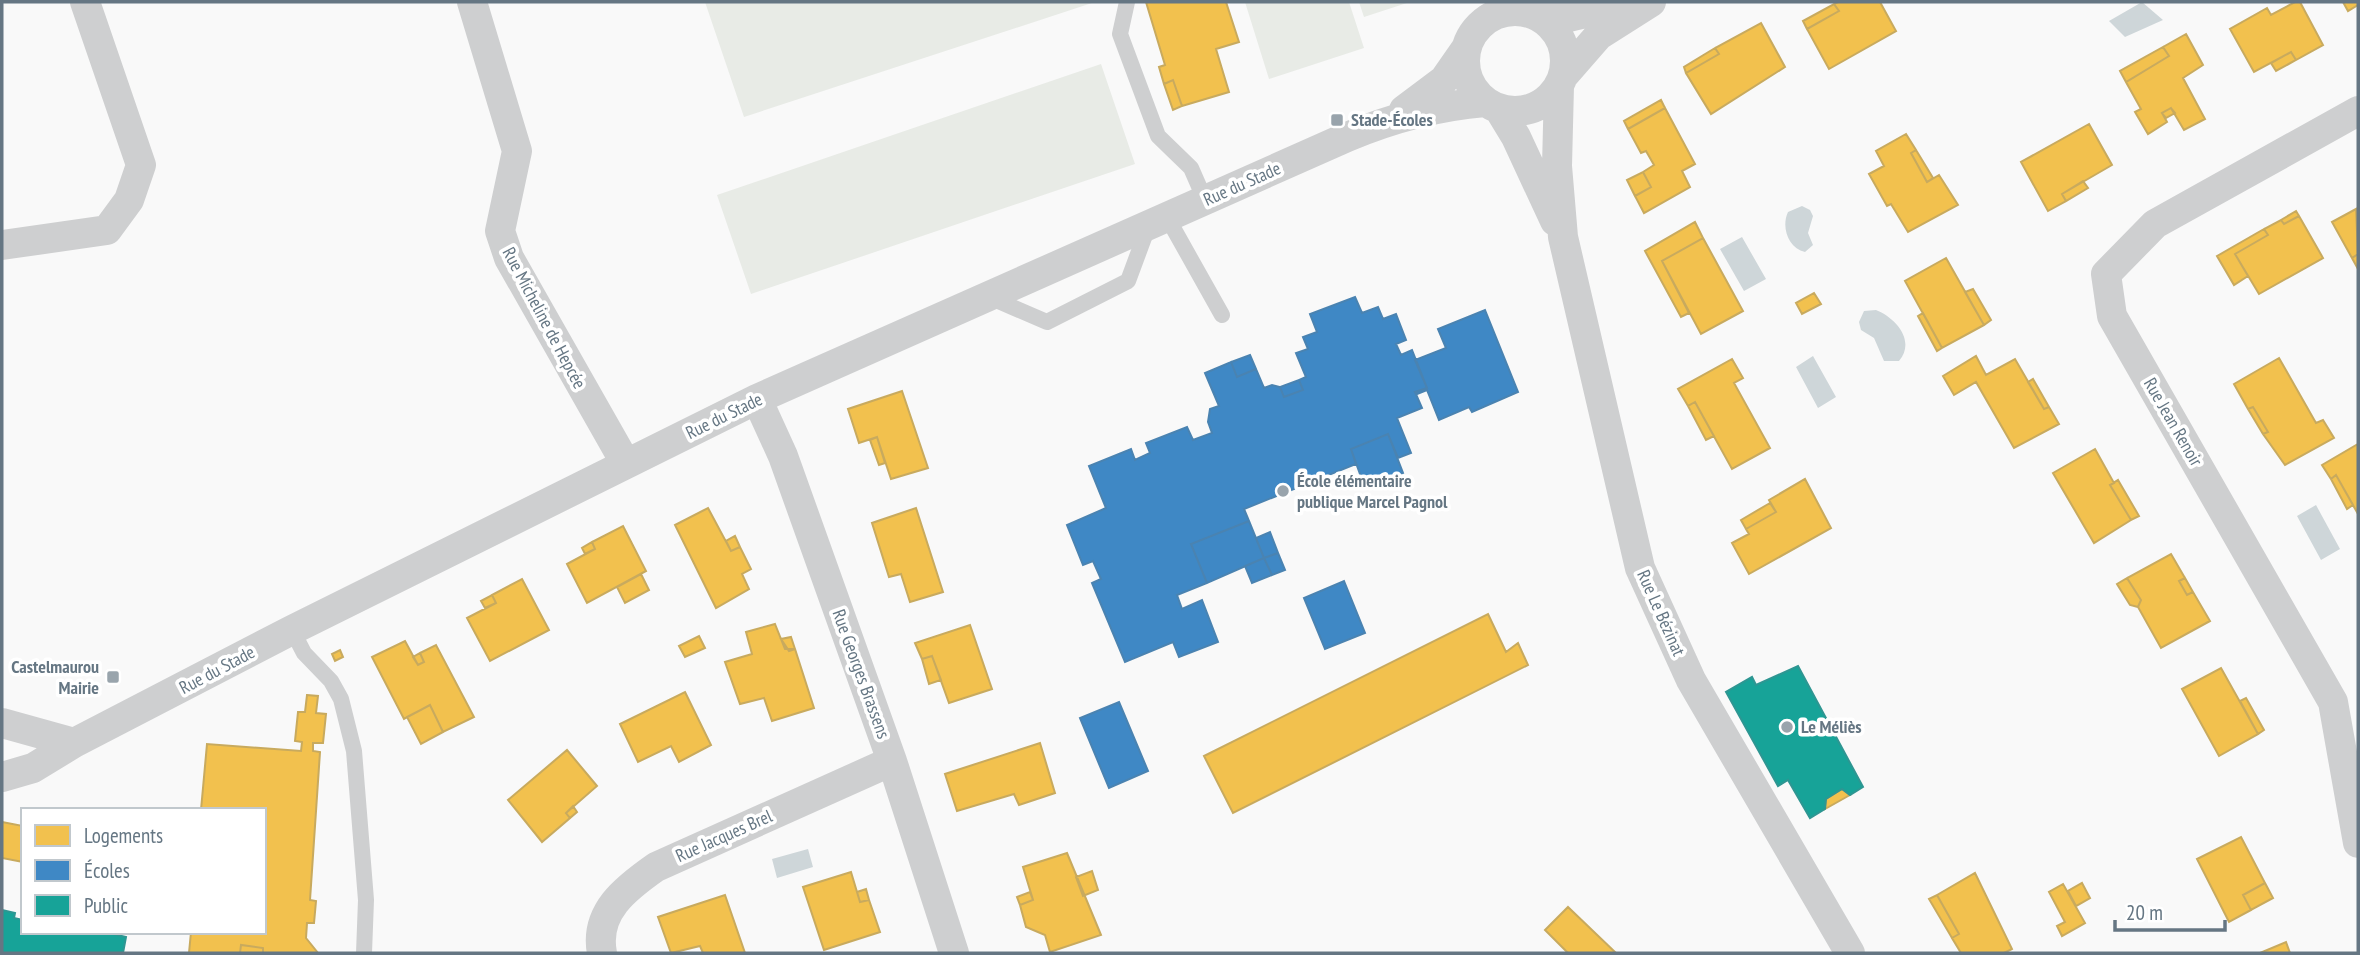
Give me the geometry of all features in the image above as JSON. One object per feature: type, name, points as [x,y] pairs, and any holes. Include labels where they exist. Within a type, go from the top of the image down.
[{"type":"street","points":[[2,245],[107,230],[130,200],[141,165],[85,2]]},
{"type":"street","name":"Rue Micheline de Hepcée","points":[[472,2],[517,151],[500,230],[509,258],[626,464]]},
{"type":"street","points":[[1634,2],[1565,18],[1530,10],[1507,11],[1491,17],[1477,25],[1466,74],[1473,89],[1492,106],[1515,112],[1532,109],[1546,102],[1599,34],[1651,2]]},
{"type":"street","points":[[1530,10],[1562,41],[1566,58],[1562,80]]},
{"type":"street","name":"Rue du Stade","points":[[1389,120],[1444,80],[1477,25]]},
{"type":"street","name":"Rue Le Bézinat","points":[[1562,80],[1557,166],[1563,237],[1640,568],[1691,680],[1850,953]]},
{"type":"street","name":"Rue du Stade","points":[[2,777],[33,768],[75,743],[292,630],[757,399],[1389,120],[1441,107],[1492,106]]},
{"type":"street","name":"Rue Le Bézinat","points":[[1492,106],[1516,137],[1563,237]]},
{"type":"street","name":"Rue Jean Renoir","points":[[2358,111],[2155,225],[2106,274],[2112,316],[2333,702],[2358,843]]},
{"type":"street","name":"Rue Georges Brassens","points":[[757,399],[783,456],[892,761],[954,953]]},
{"type":"street","points":[[2,723],[75,743]]},
{"type":"street","name":"Rue Jacques Brel","points":[[602,953],[605,919],[623,890],[656,867],[892,761]]},
{"type":"lane","points":[[1127,2],[1120,34],[1158,136],[1191,168],[1205,200]]},
{"type":"lane","points":[[988,296],[1047,323],[1128,281],[1158,220],[1222,315]]},
{"type":"lane","points":[[292,630],[304,653],[331,681],[341,699],[354,751],[366,900],[364,953]]},
{"type":"shaded area","points":[[705,2],[1095,2],[744,117]]},
{"type":"shaded area","points":[[1245,2],[1349,2],[1364,48],[1269,79]]},
{"type":"shaded area","points":[[1359,2],[1410,2],[1364,17]]},
{"type":"shaded area","points":[[2142,2],[2163,20],[2125,37],[2109,21]]},
{"type":"shaded area","points":[[1101,64],[1135,164],[751,294],[717,195]]},
{"type":"shaded area","points":[[1802,206],[1810,210],[1813,216],[1808,233],[1813,245],[1805,252],[1790,242],[1785,224],[1788,212]]},
{"type":"shaded area","points":[[1742,237],[1766,279],[1744,291],[1720,249]]},
{"type":"shaded area","points":[[1876,310],[1897,324],[1901,331],[1905,346],[1899,361],[1884,361],[1874,338],[1861,330],[1859,322],[1864,311]]},
{"type":"shaded area","points":[[1813,356],[1836,397],[1818,408],[1796,367]]},
{"type":"shaded area","points":[[2316,505],[2340,549],[2321,560],[2297,516]]},
{"type":"shaded area","points":[[808,849],[813,867],[777,878],[772,859]]},
{"type":"building: Logements","points":[[1146,2],[1226,2],[1239,42],[1216,49],[1229,92],[1182,106],[1173,80],[1164,84],[1159,67],[1165,65]]},
{"type":"building: Logements","points":[[1880,2],[1896,31],[1829,69],[1807,29],[1839,11],[1834,4]]},
{"type":"building: Logements","points":[[2300,2],[2323,45],[2296,60],[2291,52],[2254,72],[2230,29],[2267,8],[2271,15]]},
{"type":"building: Logements","points":[[2343,2],[2358,2],[2358,5],[2348,11]]},
{"type":"building: Logements","points":[[1834,4],[1839,11],[1807,29],[1803,21]]},
{"type":"building: Logements","points":[[1761,23],[1785,67],[1711,114],[1686,73],[1719,54],[1715,48]]},
{"type":"building: Logements","points":[[2186,34],[2203,65],[2183,78],[2205,119],[2184,130],[2171,108],[2162,113],[2167,122],[2148,134],[2135,112],[2141,109],[2126,82],[2169,56],[2163,47]]},
{"type":"building: Logements","points":[[2163,47],[2169,56],[2126,82],[2120,71]]},
{"type":"building: Logements","points":[[1715,48],[1719,54],[1686,73],[1684,67]]},
{"type":"building: Logements","points":[[2291,52],[2296,60],[2276,71],[2271,63]]},
{"type":"building: Logements","points":[[1173,80],[1182,106],[1173,110],[1164,84]]},
{"type":"building: Logements","points":[[1661,100],[1665,108],[1628,129],[1624,121]]},
{"type":"building: Logements","points":[[1665,108],[1695,164],[1682,171],[1690,187],[1644,213],[1635,196],[1651,187],[1643,172],[1654,165],[1646,151],[1641,153],[1628,129]]},
{"type":"building: Logements","points":[[2171,108],[2175,113],[2166,118],[2162,113]]},
{"type":"building: Logements","points":[[2089,124],[2112,165],[2062,194],[2066,201],[2048,211],[2021,162]]},
{"type":"building: Logements","points":[[1906,134],[1916,150],[1911,153],[1927,182],[1939,175],[1958,205],[1908,232],[1891,204],[1887,206],[1869,174],[1884,166],[1876,151]]},
{"type":"building: Logements","points":[[1916,150],[1933,178],[1927,182],[1911,153]]},
{"type":"building: Logements","points":[[1643,172],[1651,187],[1635,196],[1627,180]]},
{"type":"building: Logements","points":[[2083,181],[2088,188],[2066,201],[2062,194]]},
{"type":"building: Logements","points":[[2356,209],[2358,254],[2352,258],[2332,222]]},
{"type":"building: Logements","points":[[2296,211],[2299,216],[2284,224],[2281,220]]},
{"type":"building: Logements","points":[[2299,216],[2323,258],[2259,294],[2235,254],[2268,235],[2264,229],[2281,220],[2284,224]]},
{"type":"building: Logements","points":[[1695,222],[1703,238],[1662,261],[1689,313],[1681,317],[1645,251]]},
{"type":"building: Logements","points":[[2264,229],[2268,235],[2235,254],[2248,276],[2234,285],[2217,256]]},
{"type":"building: Logements","points":[[1703,238],[1743,311],[1701,334],[1662,261]]},
{"type":"building: Logements","points":[[2358,254],[2358,269],[2352,258]]},
{"type":"building: Logements","points":[[1946,258],[1984,325],[1942,348],[1905,281]]},
{"type":"building: Logements","points":[[1973,289],[1991,320],[1984,325],[1965,292]]},
{"type":"building: Logements","points":[[1814,293],[1821,304],[1802,314],[1796,303]]},
{"type":"building: Logements","points":[[1923,313],[1942,348],[1937,351],[1918,316]]},
{"type":"building: Logements","points":[[1976,356],[1986,375],[2015,359],[2044,409],[2049,407],[2059,424],[2014,448],[1976,382],[1954,395],[1943,376]]},
{"type":"building: Logements","points":[[2279,358],[2316,423],[2323,420],[2334,438],[2285,465],[2263,434],[2268,432],[2253,407],[2248,409],[2234,384]]},
{"type":"building: Logements","points":[[1732,359],[1743,378],[1734,383],[1770,448],[1732,469],[1695,402],[1688,406],[1678,389]]},
{"type":"building: Logements","points":[[2033,379],[2049,407],[2044,409],[2028,382]]},
{"type":"building: Logements","points":[[902,391],[928,468],[891,479],[877,437],[859,443],[848,409]]},
{"type":"building: Logements","points":[[1695,402],[1714,436],[1706,440],[1688,406]]},
{"type":"building: Logements","points":[[2253,407],[2268,432],[2263,434],[2248,409]]},
{"type":"building: Logements","points":[[877,437],[885,463],[879,465],[870,440]]},
{"type":"building: Logements","points":[[2358,444],[2358,514],[2336,475],[2331,479],[2322,465]]},
{"type":"building: Logements","points":[[2095,449],[2114,483],[2110,485],[2131,520],[2094,543],[2053,473]]},
{"type":"building: Logements","points":[[2336,475],[2353,505],[2347,509],[2331,479]]},
{"type":"building: Logements","points":[[1805,479],[1831,528],[1749,574],[1732,543],[1749,534],[1746,529],[1776,512],[1769,500]]},
{"type":"building: Logements","points":[[2118,480],[2139,516],[2131,520],[2110,485]]},
{"type":"building: Logements","points":[[1770,503],[1776,512],[1746,529],[1741,520]]},
{"type":"building: Logements","points":[[708,508],[731,551],[740,547],[751,569],[742,574],[749,589],[716,608],[675,525]]},
{"type":"building: Logements","points":[[916,508],[943,592],[910,602],[901,574],[889,577],[872,523]]},
{"type":"building: Logements","points":[[623,526],[646,571],[587,603],[567,564],[595,549],[592,542]]},
{"type":"building: Logements","points":[[735,536],[740,547],[731,551],[726,541]]},
{"type":"building: Logements","points":[[592,542],[595,549],[585,554],[582,548]]},
{"type":"building: Logements","points":[[2171,554],[2185,578],[2179,581],[2187,595],[2193,592],[2210,621],[2161,648],[2138,607],[2141,600],[2127,578]]},
{"type":"building: Logements","points":[[641,574],[649,590],[625,603],[617,587]]},
{"type":"building: Logements","points":[[2127,578],[2141,600],[2138,607],[2130,605],[2117,584]]},
{"type":"building: Logements","points":[[2185,578],[2193,592],[2187,595],[2179,581]]},
{"type":"building: Logements","points":[[522,579],[549,630],[490,661],[467,618],[496,603],[492,595]]},
{"type":"building: Logements","points":[[492,595],[496,603],[485,608],[481,601]]},
{"type":"building: Logements","points":[[1488,614],[1506,652],[1518,643],[1528,665],[1233,813],[1204,756]]},
{"type":"building: Logements","points":[[775,624],[785,649],[795,649],[814,708],[772,721],[764,698],[740,704],[725,662],[752,654],[746,632]]},
{"type":"building: Logements","points":[[970,625],[992,689],[949,703],[932,656],[922,659],[915,643]]},
{"type":"building: Logements","points":[[699,636],[705,648],[685,657],[679,646]]},
{"type":"building: Logements","points":[[791,637],[795,649],[789,651],[781,639]]},
{"type":"building: Logements","points":[[405,641],[418,665],[424,662],[420,653],[436,645],[474,717],[443,732],[430,705],[404,719],[372,657]]},
{"type":"building: Logements","points":[[340,650],[343,657],[335,661],[332,654]]},
{"type":"building: Logements","points":[[420,653],[424,662],[418,665],[413,657]]},
{"type":"building: Logements","points":[[932,656],[941,680],[929,684],[922,659]]},
{"type":"building: Logements","points":[[2221,668],[2258,734],[2219,756],[2182,689]]},
{"type":"building: Logements","points":[[685,692],[711,745],[679,762],[671,746],[638,762],[620,724]]},
{"type":"building: Logements","points":[[307,695],[318,696],[316,713],[326,714],[323,743],[313,743],[313,751],[320,752],[310,900],[316,901],[314,923],[307,923],[306,938],[318,953],[263,953],[263,948],[241,945],[240,953],[189,953],[191,934],[266,934],[266,808],[201,808],[207,744],[301,751],[302,742],[295,741],[298,712],[305,712]]},
{"type":"building: Logements","points":[[2246,698],[2264,730],[2258,734],[2240,701]]},
{"type":"building: Logements","points":[[430,705],[443,732],[421,744],[407,717]]},
{"type":"building: Logements","points":[[1040,743],[1055,793],[1019,805],[1014,794],[957,811],[945,774]]},
{"type":"building: Logements","points":[[567,750],[597,786],[566,813],[570,818],[542,842],[508,800]]},
{"type":"building: Logements","points":[[1842,789],[1850,795],[1825,809],[1826,799]]},
{"type":"building: Logements","points":[[573,806],[577,812],[570,818],[566,813]]},
{"type":"building: Logements","points":[[2,822],[21,826],[21,862],[2,858]]},
{"type":"building: Logements","points":[[2241,837],[2265,883],[2243,895],[2251,910],[2229,922],[2197,859]]},
{"type":"building: Logements","points":[[1067,853],[1101,935],[1050,952],[1045,935],[1026,927],[1020,905],[1033,900],[1023,867]]},
{"type":"building: Logements","points":[[1092,871],[1098,890],[1083,896],[1076,877]]},
{"type":"building: Logements","points":[[851,872],[860,902],[869,900],[880,932],[824,950],[803,887]]},
{"type":"building: Logements","points":[[1975,873],[2012,949],[2004,953],[1961,953],[1952,938],[1959,934],[1937,895]]},
{"type":"building: Logements","points":[[2082,883],[2090,898],[2076,906],[2068,891]]},
{"type":"building: Logements","points":[[2265,883],[2273,898],[2251,910],[2243,895]]},
{"type":"building: Logements","points":[[2063,884],[2085,923],[2062,936],[2057,926],[2065,922],[2049,892]]},
{"type":"building: Logements","points":[[866,889],[869,900],[860,902],[857,892]]},
{"type":"building: Logements","points":[[1030,892],[1033,900],[1020,905],[1017,897]]},
{"type":"building: Logements","points":[[725,895],[745,953],[703,953],[700,946],[671,953],[658,917]]},
{"type":"building: Logements","points":[[1937,895],[1959,934],[1952,938],[1929,899]]},
{"type":"building: Logements","points":[[1568,907],[1616,953],[1568,953],[1545,930]]},
{"type":"building: Logements","points":[[2286,942],[2290,953],[2260,953]]},
{"type":"building: Logements","points":[[241,945],[263,948],[263,953],[240,953]]},
{"type":"building: Écoles","points":[[1355,297],[1362,313],[1378,307],[1383,319],[1396,314],[1406,340],[1396,344],[1401,355],[1412,350],[1427,388],[1415,392],[1422,408],[1397,418],[1411,453],[1398,458],[1388,434],[1351,449],[1356,464],[1244,509],[1249,521],[1191,544],[1207,583],[1177,595],[1182,609],[1202,600],[1218,642],[1179,657],[1173,642],[1125,662],[1092,583],[1101,579],[1093,561],[1083,565],[1067,525],[1106,508],[1089,466],[1131,449],[1135,460],[1150,453],[1146,443],[1187,427],[1193,440],[1212,433],[1208,422],[1210,409],[1219,406],[1205,373],[1231,362],[1237,377],[1256,369],[1264,388],[1272,385],[1280,387],[1284,397],[1303,390],[1299,380],[1306,377],[1296,353],[1308,349],[1303,337],[1317,332],[1310,314]]},
{"type":"building: Écoles","points":[[1485,310],[1518,392],[1472,412],[1469,407],[1439,420],[1427,390],[1417,394],[1415,392],[1427,388],[1415,360],[1446,348],[1438,329]]},
{"type":"building: Écoles","points":[[1250,355],[1256,369],[1237,377],[1231,362]]},
{"type":"building: Écoles","points":[[1299,380],[1303,390],[1284,397],[1280,387]]},
{"type":"building: Écoles","points":[[1388,434],[1403,473],[1365,488],[1351,449]]},
{"type":"building: Écoles","points":[[1249,521],[1264,558],[1207,583],[1191,544]]},
{"type":"building: Écoles","points":[[1270,532],[1278,553],[1264,558],[1256,538]]},
{"type":"building: Écoles","points":[[1278,553],[1285,570],[1272,575],[1264,558]]},
{"type":"building: Écoles","points":[[1264,558],[1272,575],[1252,583],[1245,566]]},
{"type":"building: Écoles","points":[[1344,581],[1365,633],[1325,649],[1304,598]]},
{"type":"building: Écoles","points":[[1119,702],[1148,771],[1109,788],[1080,718]]},
{"type":"building: Public","name":"Le Méliès","points":[[1798,666],[1863,787],[1850,795],[1842,789],[1826,799],[1825,809],[1810,818],[1788,780],[1778,786],[1726,692],[1752,677],[1756,685]]},
{"type":"building: Public","points":[[2,910],[15,913],[14,918],[21,920],[21,934],[113,934],[126,937],[123,953],[2,953]]},
{"type":"place","name":"Stade-Écoles","points":[[1337,120]]},
{"type":"place","name":"École élémentaire publique Marcel Pagnol","points":[[1283,491]]},
{"type":"place","name":"Castelmaurou Mairie","points":[[113,677]]},
{"type":"place","name":"Le Méliès","points":[[1787,727]]}]
